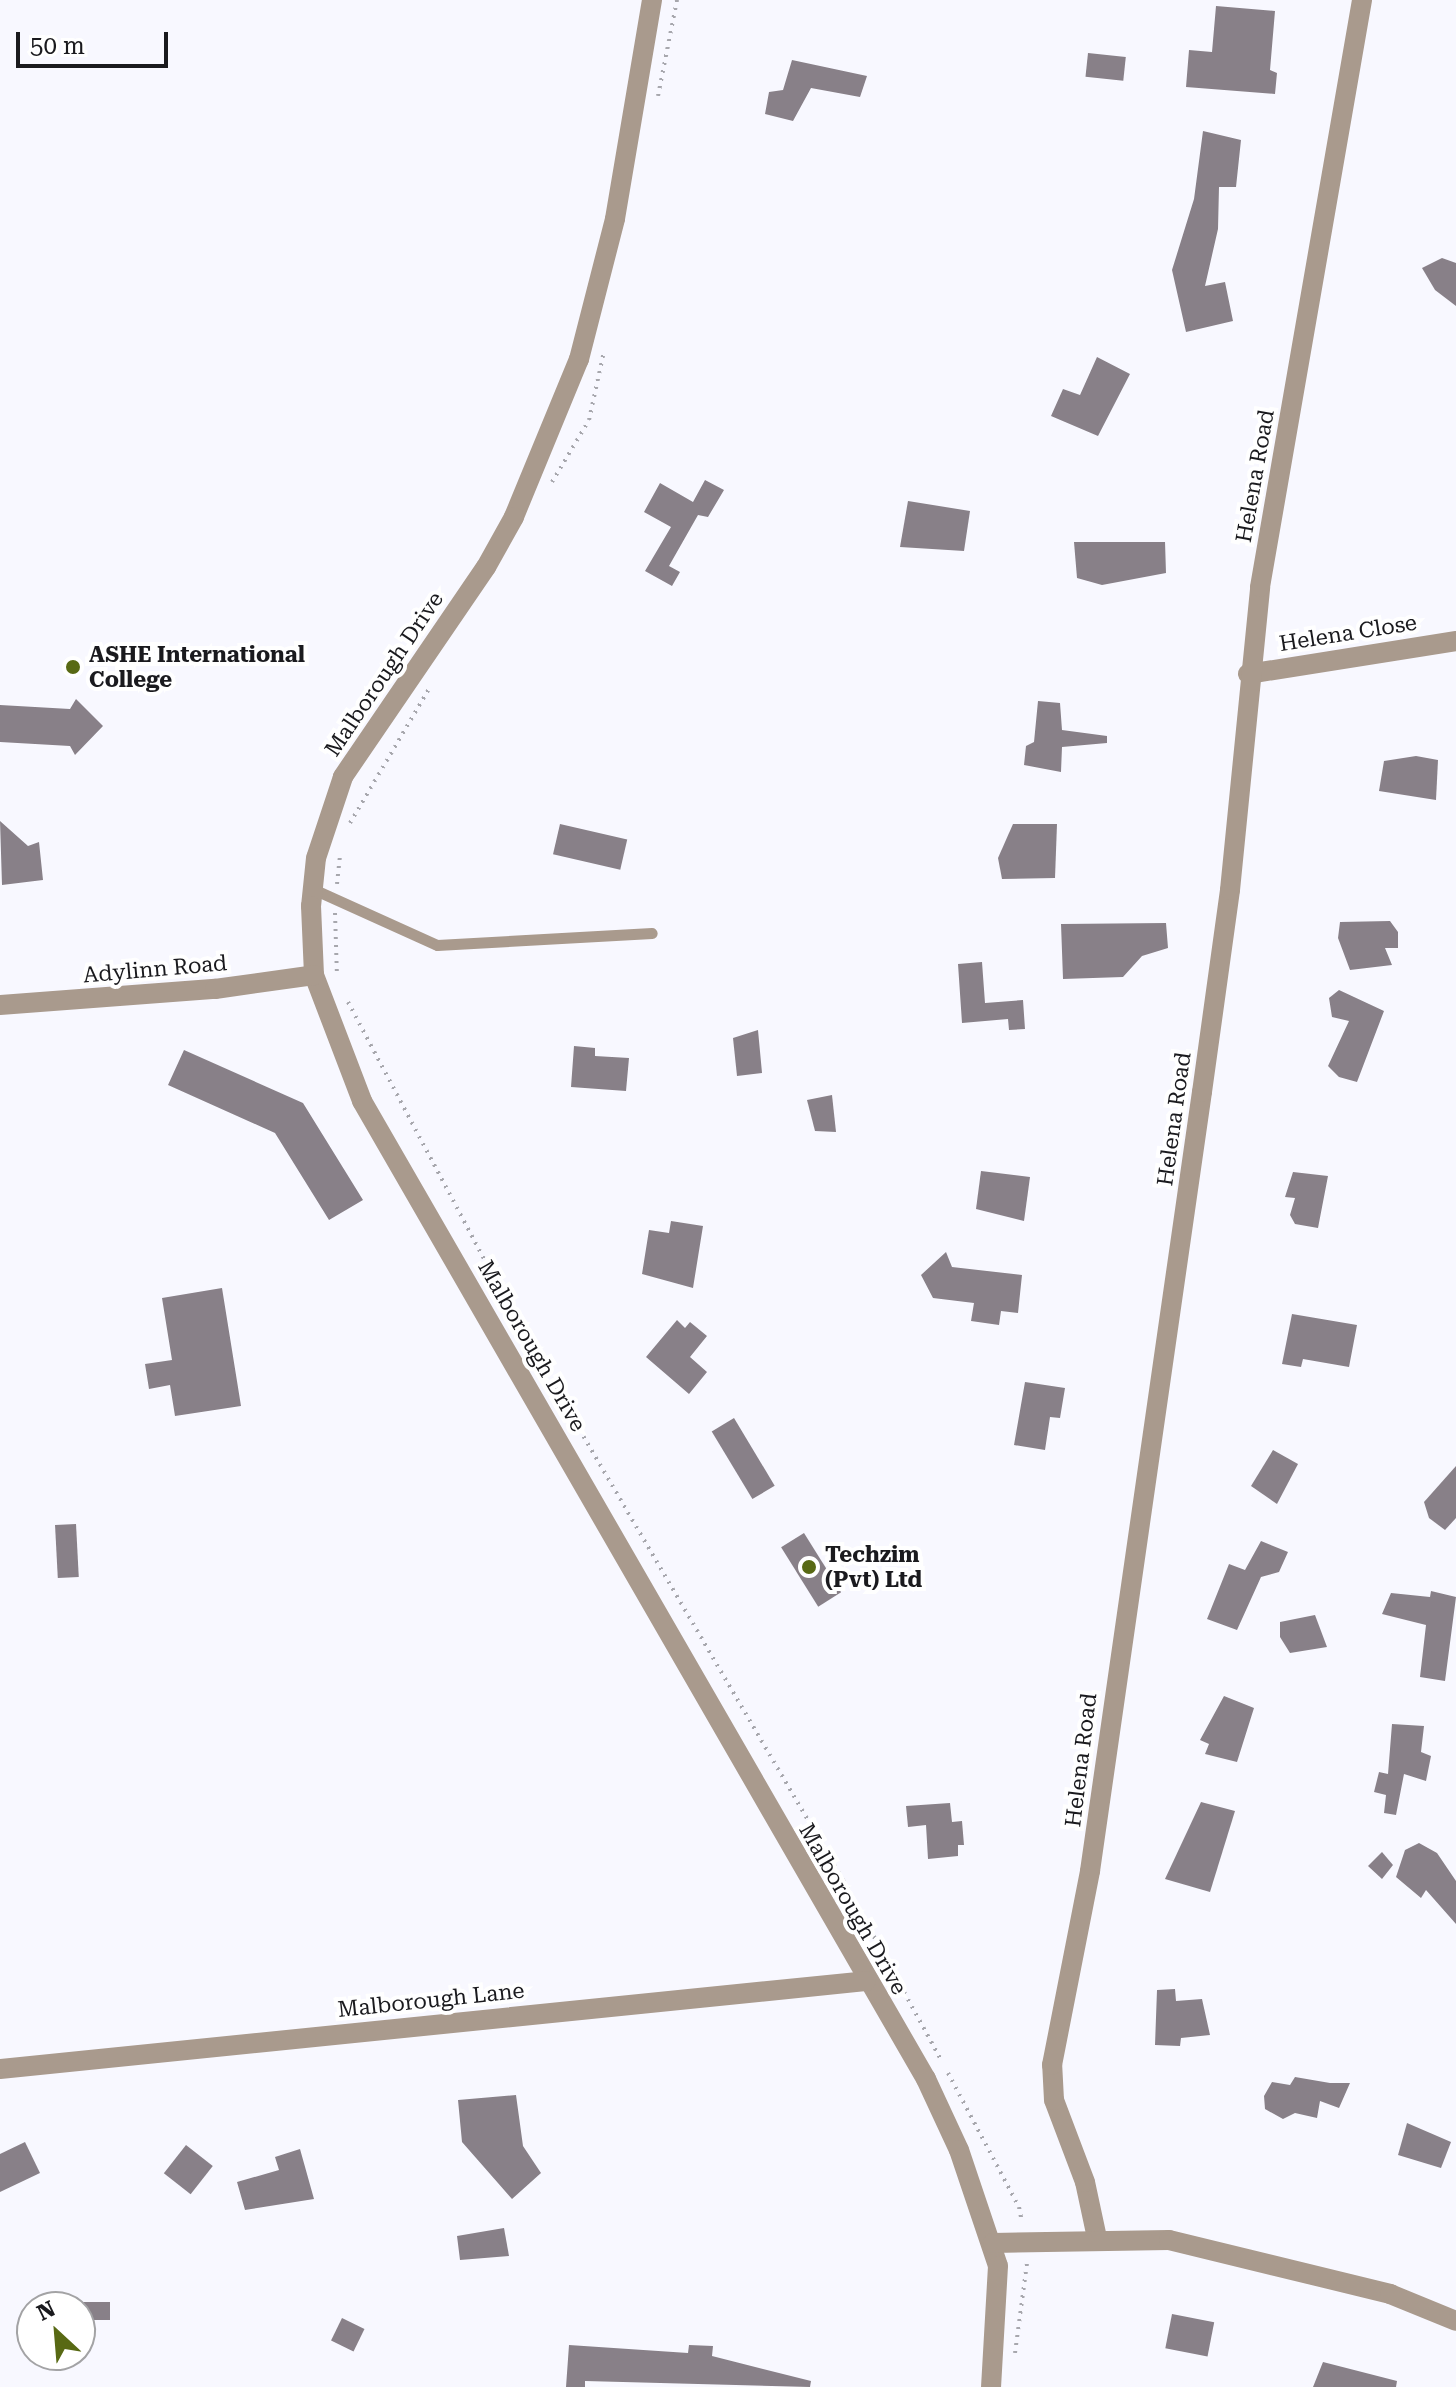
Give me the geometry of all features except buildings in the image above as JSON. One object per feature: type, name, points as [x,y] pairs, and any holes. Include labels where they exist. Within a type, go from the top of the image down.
[{"type":"street","name":"Malborough Drive","points":[[652,0],[615,219],[561,408],[486,567],[343,777],[321,831],[313,889],[314,975],[362,1101],[866,1981],[926,2079],[993,2243]]},
{"type":"street","name":"Helena Road","points":[[1097,2238],[1085,2182],[1054,2100],[1052,2065],[1090,1871],[1207,1061],[1230,890],[1248,674],[1362,0]]},
{"type":"street","name":"Helena Close","points":[[1248,674],[1456,641]]},
{"type":"street","name":"Adylinn Road","points":[[0,1005],[215,989],[314,975]]},
{"type":"street","name":"Malborough Lane","points":[[0,2069],[866,1981]]},
{"type":"street","points":[[991,2387],[999,2282],[993,2243],[1097,2238],[1169,2240],[1254,2257],[1390,2294],[1456,2321]]},
{"type":"lane","points":[[313,889],[446,946],[652,933]]},
{"type":"path","points":[[657,101],[677,0]]},
{"type":"path","points":[[549,487],[589,420],[605,344]]},
{"type":"path","points":[[337,983],[336,900],[341,838],[438,675]]},
{"type":"path","points":[[345,997],[523,1333],[843,1880],[1019,2207],[1025,2243],[1015,2357]]},
{"type":"place","name":"ASHE International College","points":[[73,667]]},
{"type":"place","name":"Techzim (Pvt) Ltd","points":[[809,1567]]}]
